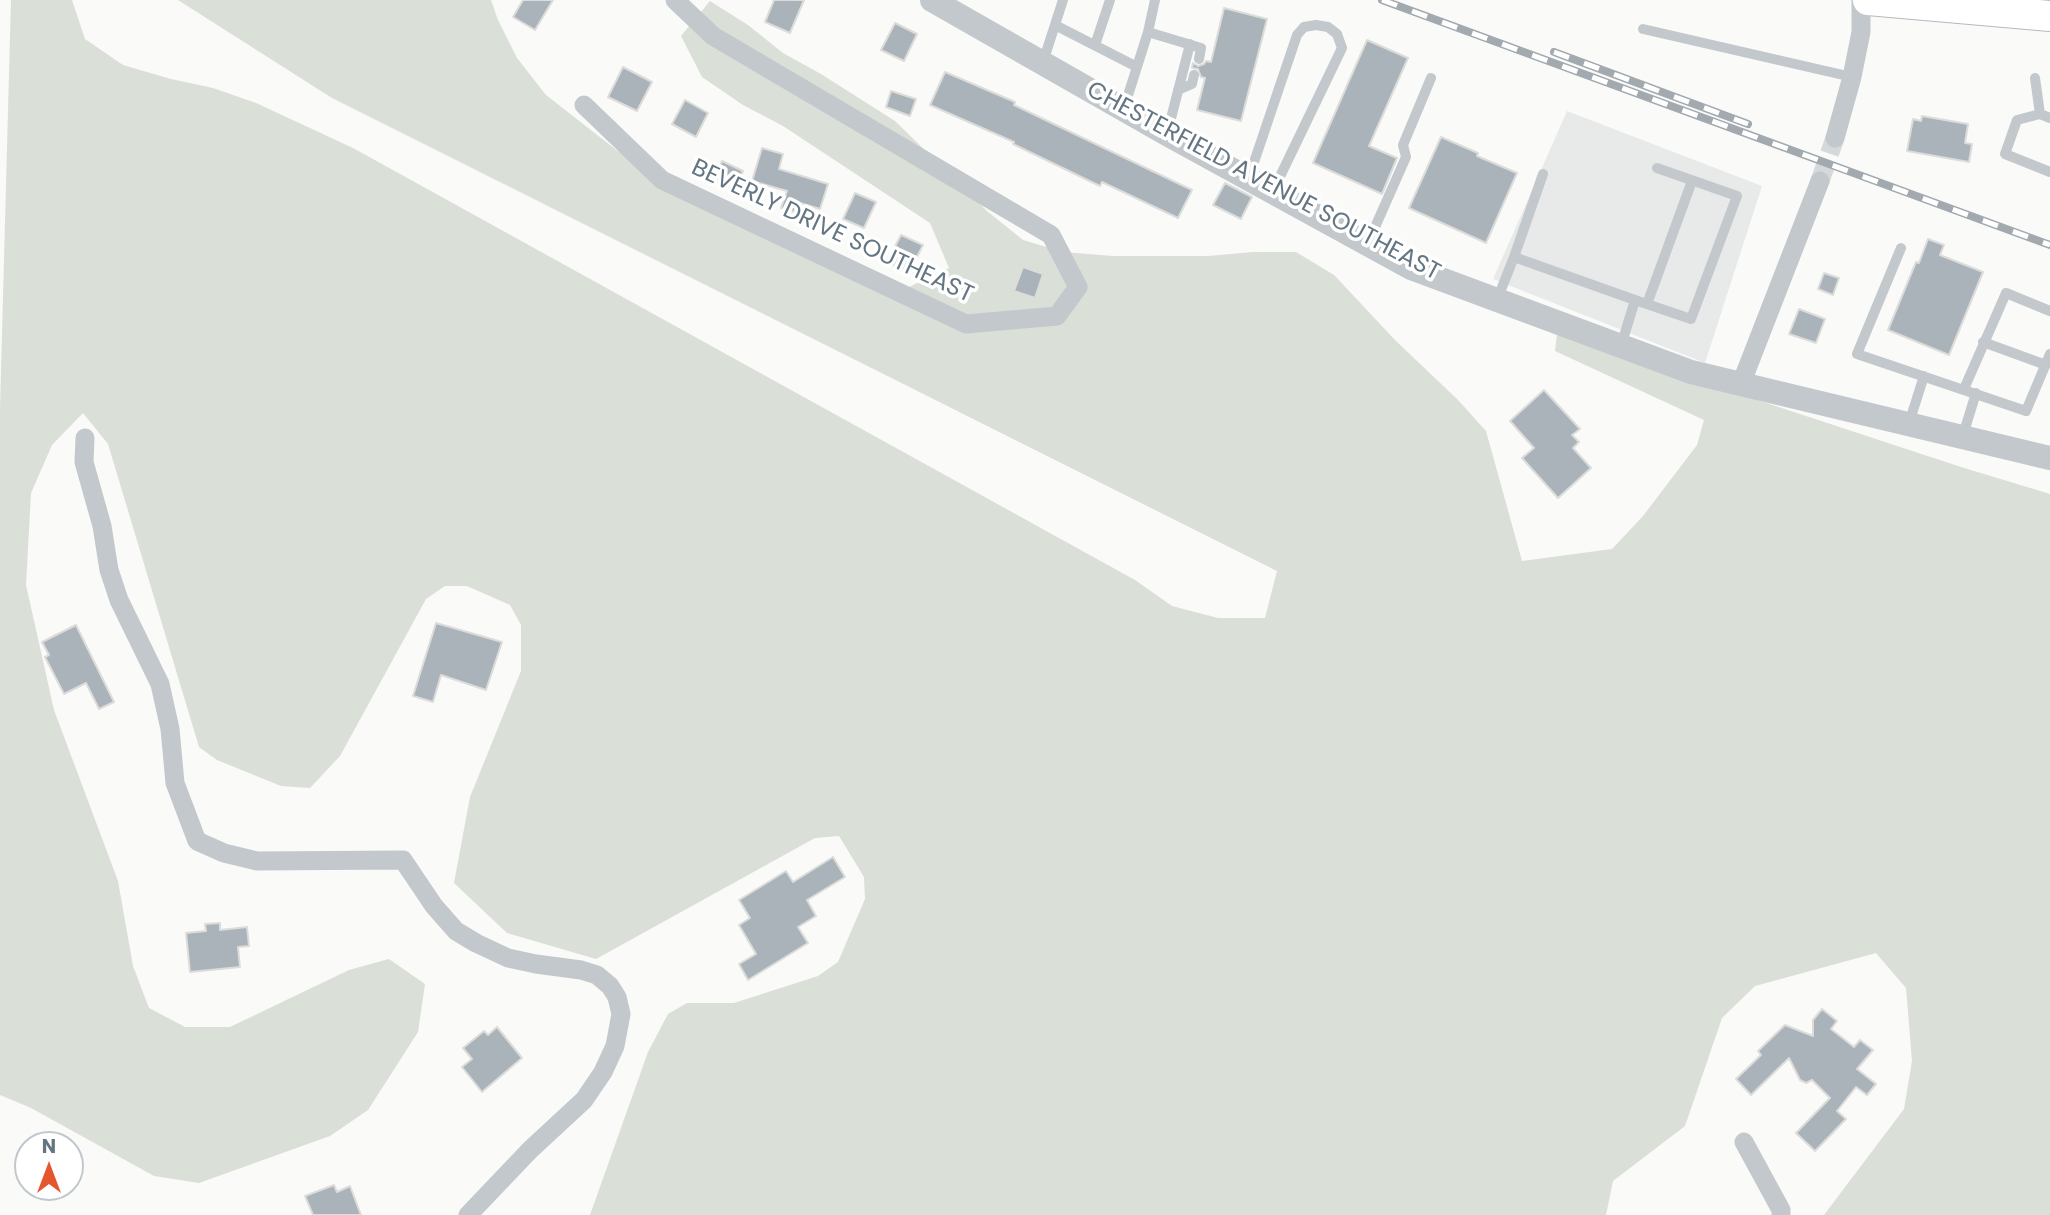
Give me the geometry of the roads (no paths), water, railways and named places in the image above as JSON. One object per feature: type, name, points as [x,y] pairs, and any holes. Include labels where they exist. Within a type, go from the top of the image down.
[{"type":"main road","points":[[1868,0],[2050,16]]},
{"type":"street","name":"BEVERLY DRIVE SOUTHEAST","points":[[584,105],[662,180],[967,324],[1057,316],[1078,287],[1051,235],[713,36],[675,0]]},
{"type":"street","name":"CHESTERFIELD AVENUE SOUTHEAST","points":[[932,0],[1167,134],[1411,268],[1691,372],[2050,458]]},
{"type":"street","points":[[1835,138],[1861,32],[1861,0]]},
{"type":"street","points":[[1741,384],[1820,181]]},
{"type":"street","points":[[85,438],[84,462],[102,526],[109,570],[119,600],[160,684],[170,729],[175,783],[197,841],[224,853],[257,861],[403,860],[434,906],[456,931],[508,957],[597,975],[610,986],[617,997],[621,1014],[615,1046],[603,1072],[584,1100],[530,1150],[468,1215]]},
{"type":"street","points":[[1744,1142],[1781,1210],[1781,1215]]},
{"type":"lane","points":[[1043,62],[1063,0]]},
{"type":"lane","points":[[1095,45],[1110,0]]},
{"type":"lane","points":[[1123,108],[1148,32],[1155,0]]},
{"type":"lane","points":[[1249,178],[1297,35],[1304,27],[1316,24],[1328,27],[1337,34],[1342,48],[1273,191]]},
{"type":"lane","points":[[1055,25],[1137,67]]},
{"type":"lane","points":[[1643,29],[1852,76]]},
{"type":"lane","points":[[1148,32],[1202,48],[1199,59]]},
{"type":"lane","points":[[1167,134],[1190,44]]},
{"type":"lane","points":[[1178,90],[1192,84],[1194,75]]},
{"type":"lane","points":[[1368,243],[1405,157],[1403,145],[1431,78]]},
{"type":"lane","points":[[2035,78],[2045,116],[2017,120],[2005,153],[2050,172]]},
{"type":"lane","points":[[1514,257],[1691,319],[1737,196],[1657,168]]},
{"type":"lane","points":[[1497,300],[1543,174]]},
{"type":"lane","points":[[1647,304],[1692,181]]},
{"type":"lane","points":[[1900,248],[1857,354],[2026,411],[2050,354]]},
{"type":"lane","points":[[1964,389],[2006,293],[2050,311]]},
{"type":"lane","points":[[1620,346],[1635,300]]},
{"type":"lane","points":[[1983,342],[2046,365]]},
{"type":"lane","points":[[1909,425],[1924,376]]},
{"type":"lane","points":[[1963,436],[1976,393]]},
{"type":"tunnel","points":[[1820,181],[1835,138]]},
{"type":"railway","points":[[1382,0],[2050,245]]},
{"type":"railway","points":[[1554,52],[1748,124]]}]
